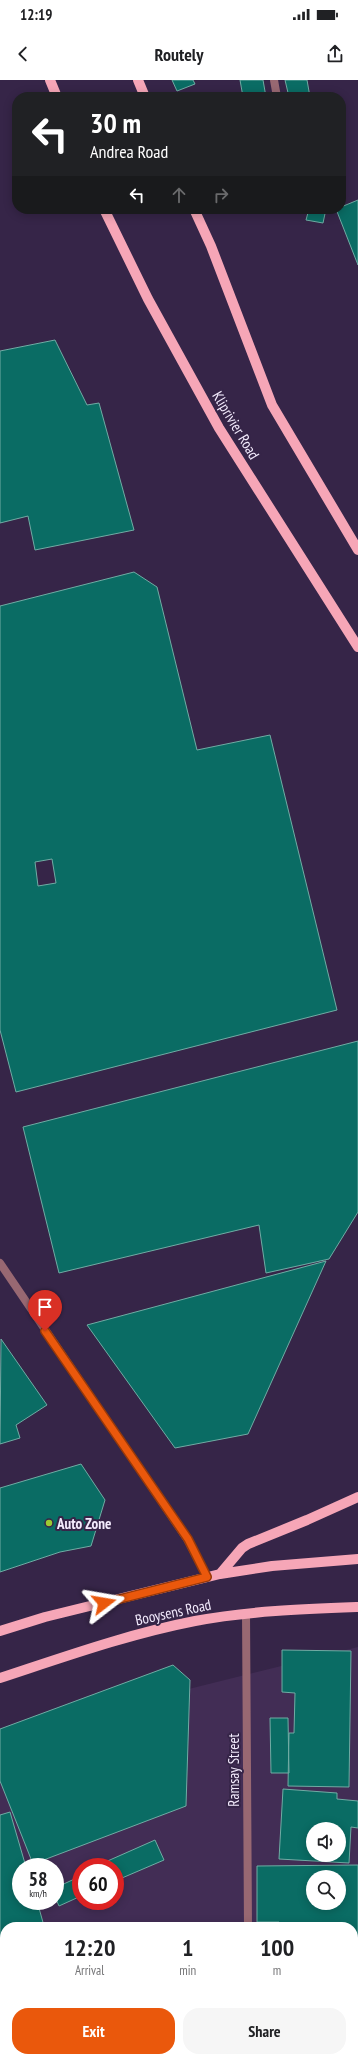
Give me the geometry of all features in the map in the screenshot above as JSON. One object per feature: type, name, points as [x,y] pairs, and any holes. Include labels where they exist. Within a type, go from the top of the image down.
[{"type":"main road","points":[[50,80],[55,92]]},
{"type":"main road","points":[[138,80],[143,92]]},
{"type":"main road","name":"Kliprivier Road","points":[[106,214],[148,299],[219,428],[358,647]]},
{"type":"main road","points":[[196,214],[211,246],[272,405],[358,550]]},
{"type":"main road","points":[[220,1574],[242,1548],[248,1544],[358,1497]]},
{"type":"main road","name":"Booysens Road","points":[[0,1631],[45,1617],[220,1574],[272,1566],[358,1559]]},
{"type":"main road","name":"Booysens Road","points":[[0,1678],[111,1642],[195,1621],[246,1613],[358,1607]]},
{"type":"street","points":[[144,92],[145,80]]},
{"type":"street","points":[[274,80],[276,92]]},
{"type":"street","points":[[0,1263],[188,1539],[207,1577]]},
{"type":"street","name":"Ramsay Street","points":[[246,1613],[248,1922]]},
{"type":"shaded area","points":[[358,1647],[358,1922],[0,1922],[0,1736]]},
{"type":"building","points":[[172,80],[193,80],[195,84],[177,91]]},
{"type":"building","points":[[240,80],[263,80],[265,92],[242,92]]},
{"type":"building","points":[[285,80],[307,80],[309,92],[288,92]]},
{"type":"building","points":[[358,200],[358,265],[338,214],[346,214],[346,205]]},
{"type":"building","points":[[308,214],[325,214],[323,223],[306,220]]},
{"type":"building","points":[[55,340],[87,405],[99,403],[134,530],[35,550],[28,516],[0,523],[0,351]]},
{"type":"building","points":[[134,572],[157,587],[197,750],[270,735],[337,1010],[16,1092],[0,1030],[0,606]]},
{"type":"building","points":[[52,859],[56,883],[38,886],[35,862]]},
{"type":"building","points":[[358,1041],[358,1212],[329,1259],[266,1273],[259,1225],[59,1273],[23,1127]]},
{"type":"building","points":[[326,1261],[248,1434],[175,1448],[87,1325]]},
{"type":"building","points":[[1,1339],[47,1405],[16,1425],[20,1438],[0,1444]]},
{"type":"building","name":"Auto Zone","points":[[81,1464],[105,1500],[91,1546],[60,1552],[0,1572],[0,1488]]},
{"type":"building","points":[[282,1650],[351,1651],[349,1787],[288,1786],[289,1733],[294,1733],[295,1693],[282,1692]]},
{"type":"building","points":[[173,1665],[190,1680],[186,1806],[49,1858],[31,1858],[0,1781],[0,1729]]},
{"type":"building","points":[[270,1718],[288,1718],[289,1773],[271,1773]]},
{"type":"building","points":[[283,1789],[337,1793],[337,1799],[358,1801],[358,1828],[351,1827],[349,1863],[332,1862],[346,1862],[346,1822],[306,1822],[306,1861],[279,1859]]},
{"type":"building","points":[[10,1812],[23,1858],[12,1858],[12,1910],[40,1910],[43,1922],[0,1922],[0,1815]]},
{"type":"building","points":[[155,1840],[164,1860],[124,1877],[124,1858],[114,1858]]},
{"type":"building","points":[[358,1865],[358,1922],[257,1922],[257,1866]]},
{"type":"building","points":[[72,1880],[72,1900],[64,1904],[64,1884]]},
{"type":"place","name":"Auto Zone","points":[[49,1523]]},
{"type":"route","points":[[45,1331],[188,1539],[207,1577],[104,1603]]}]
